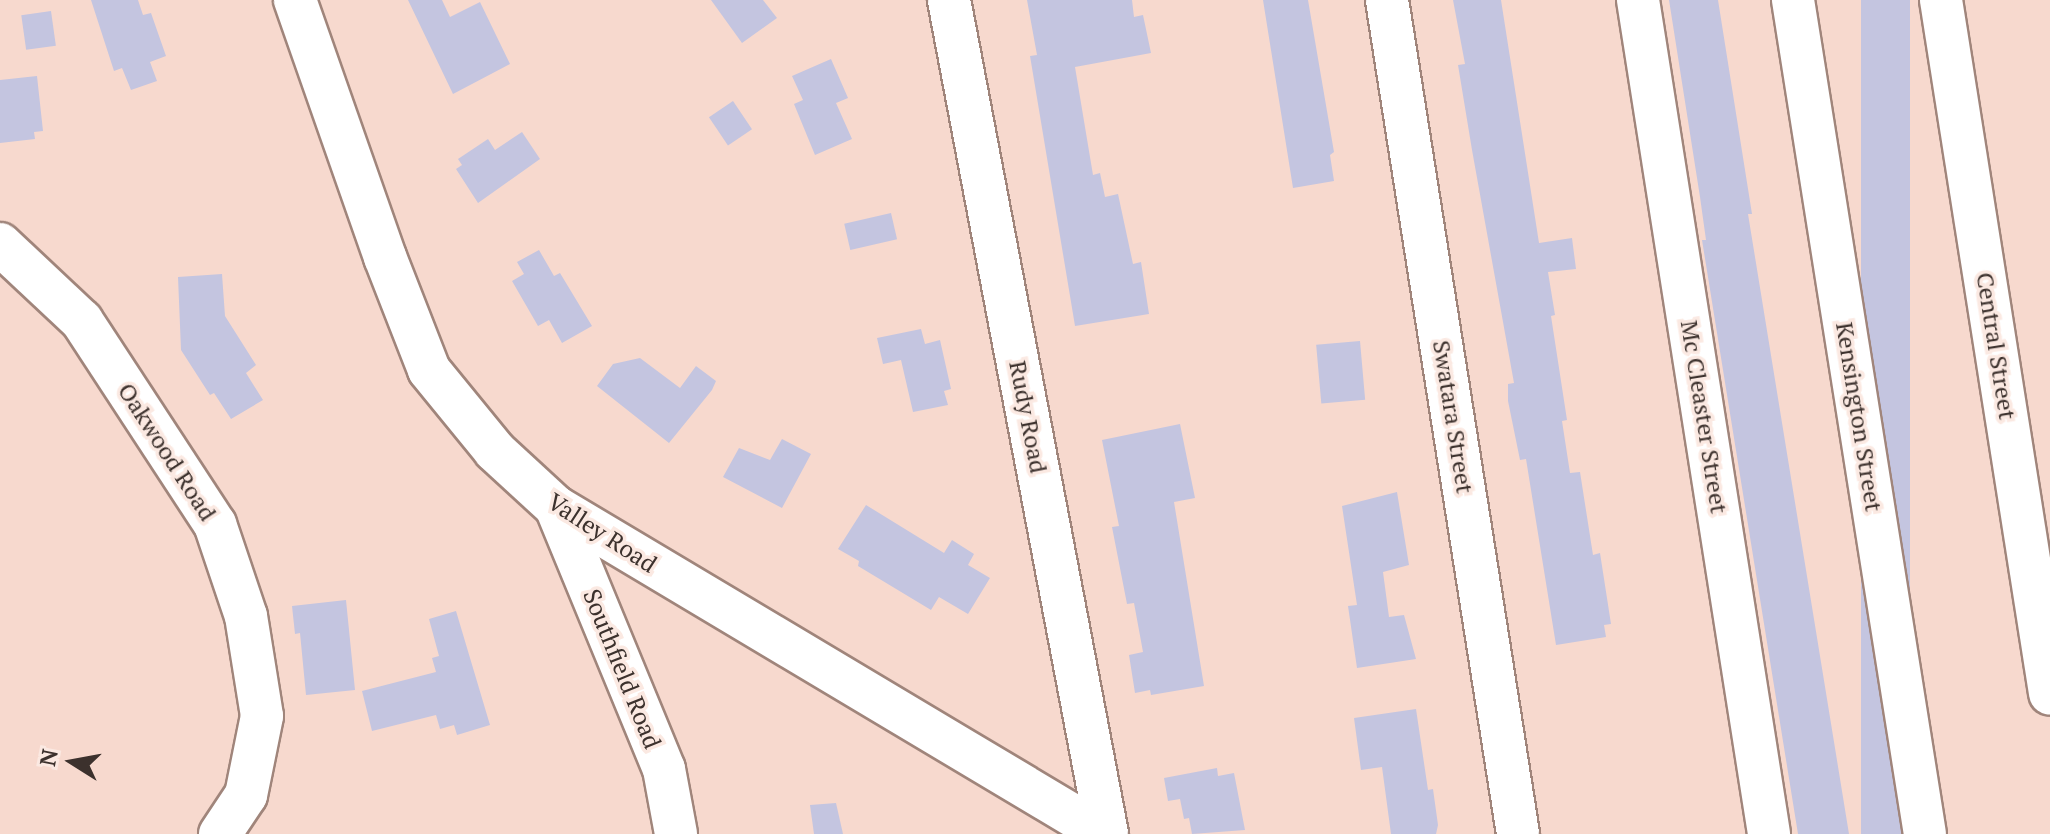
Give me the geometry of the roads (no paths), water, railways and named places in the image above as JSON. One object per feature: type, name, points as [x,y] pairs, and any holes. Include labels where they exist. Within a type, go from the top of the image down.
[{"type":"street","name":"Valley Road","points":[[295,0],[385,257],[429,370],[495,451],[556,507],[1106,834]]},
{"type":"street","name":"Rudy Road","points":[[949,0],[1106,834]]},
{"type":"street","name":"Swatara Street","points":[[1387,0],[1518,834]]},
{"type":"street","name":"Mc Cleaster Street","points":[[1638,0],[1769,834]]},
{"type":"street","name":"Kensington Street","points":[[1793,0],[1925,834]]},
{"type":"street","name":"Central Street","points":[[1941,0],[2050,693]]},
{"type":"street","name":"Oakwood Road","points":[[0,244],[82,321],[215,524],[246,616],[262,716],[246,795],[220,834]]},
{"type":"street","name":"Southfield Road","points":[[556,507],[664,769],[676,834]]}]
